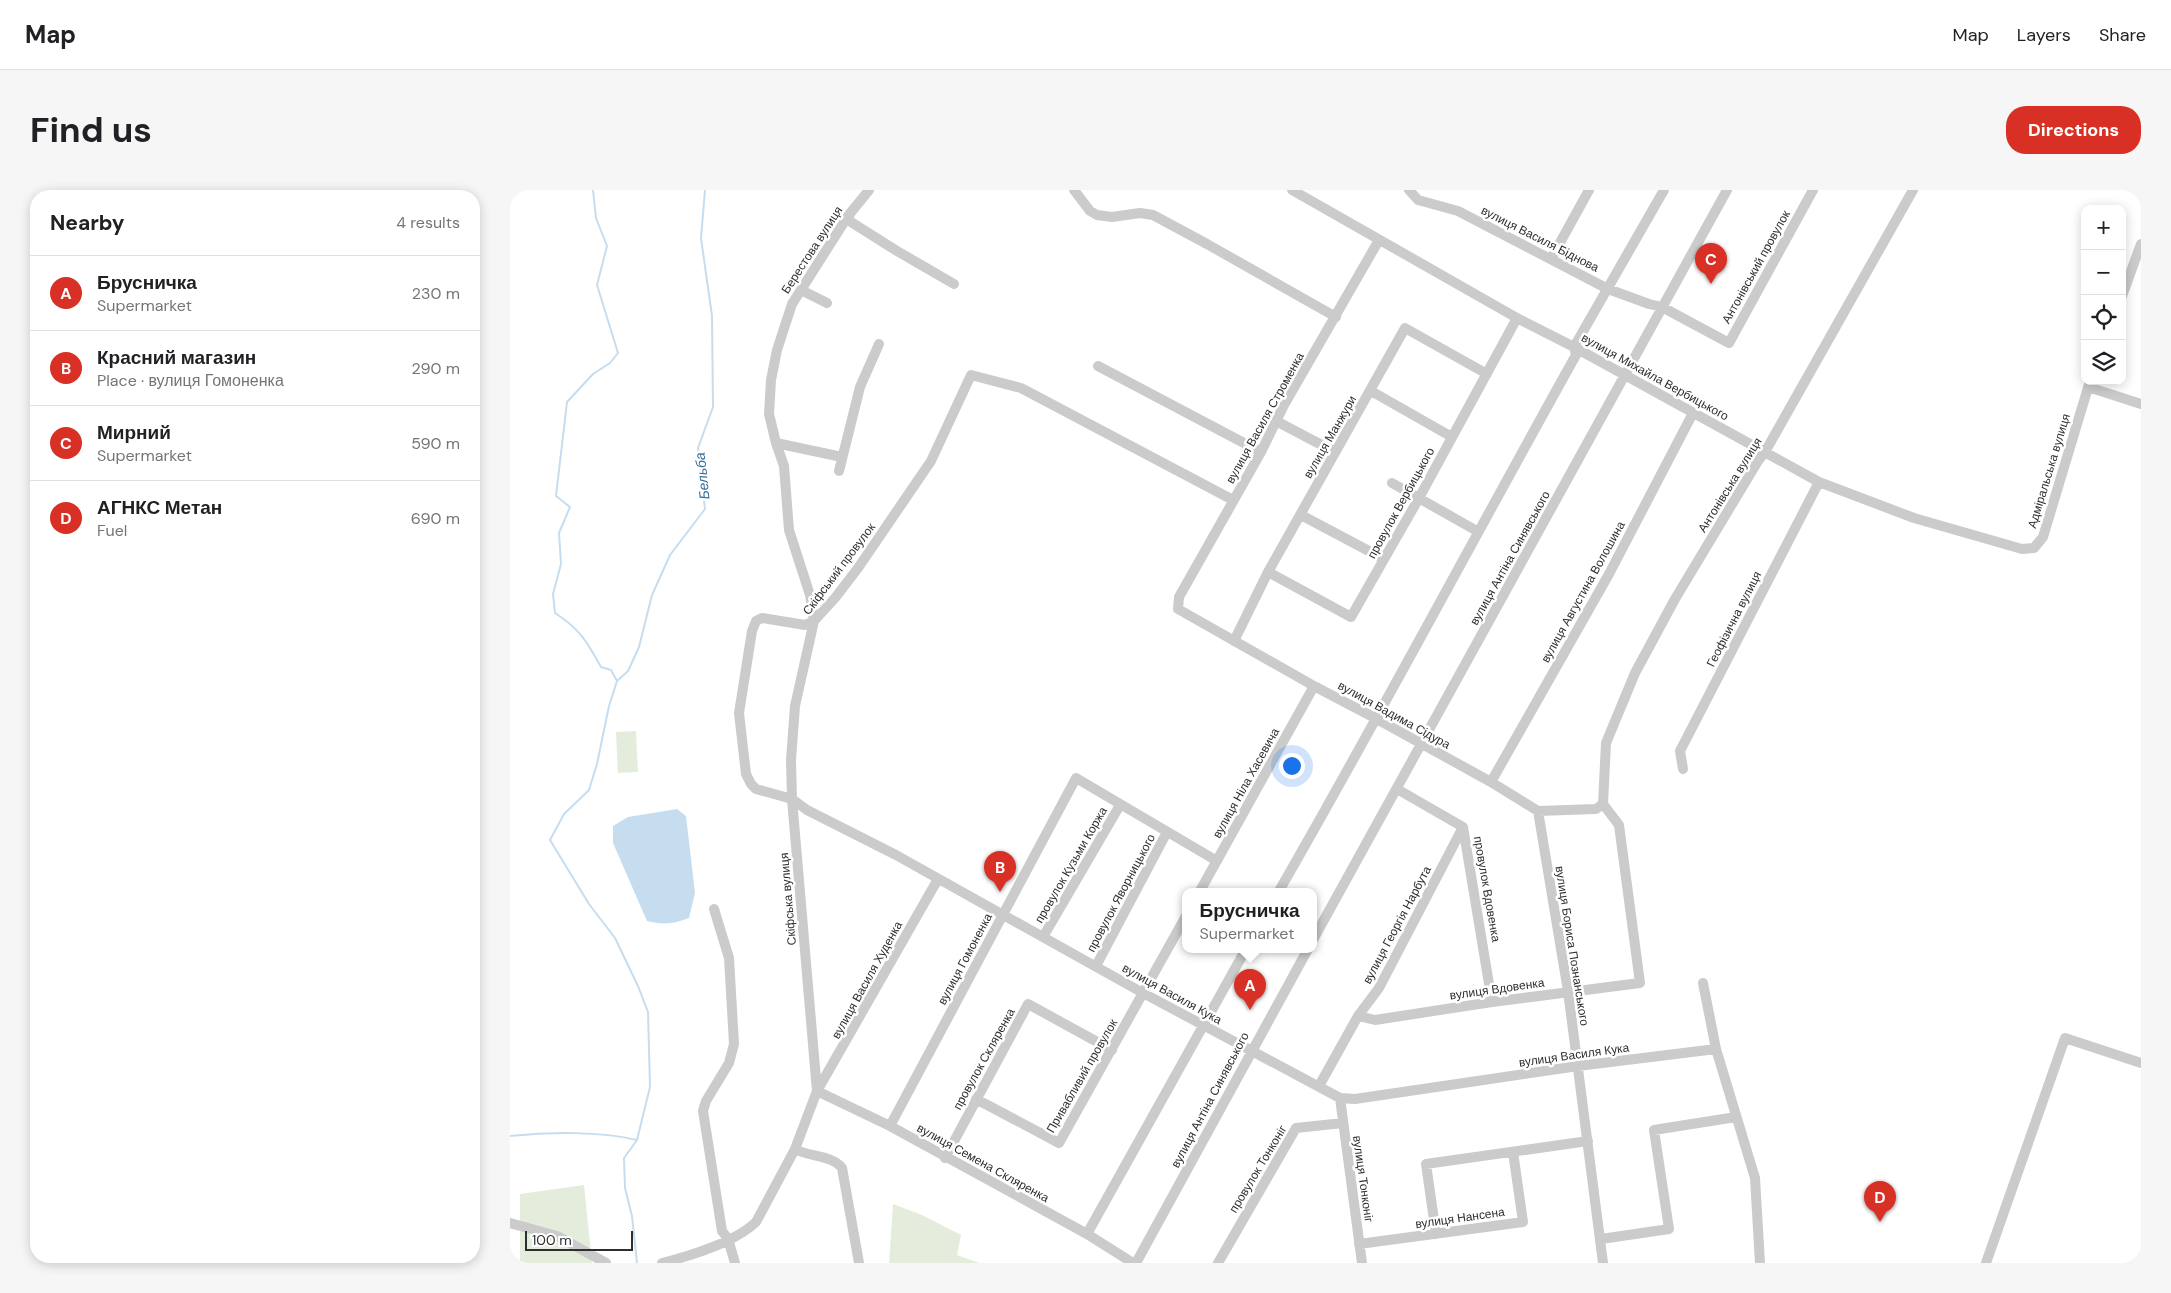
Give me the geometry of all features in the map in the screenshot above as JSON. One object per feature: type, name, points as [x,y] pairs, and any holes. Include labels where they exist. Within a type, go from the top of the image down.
[{"type":"street","name":"Берестова вулиця","points":[[814,620],[810,595],[788,530],[784,466],[769,414],[771,380],[777,350],[792,304],[848,216],[869,190]]},
{"type":"street","points":[[1074,190],[1090,211],[1098,215],[1112,217],[1140,213],[1153,215],[1336,317]]},
{"type":"street","name":"вулиця Михайла Вербицького","points":[[1292,190],[1517,318],[1574,346],[1819,482],[1904,515],[2022,549]]},
{"type":"street","name":"вулиця Василя Біднова","points":[[1409,190],[1418,200],[1458,211],[1608,289],[1662,307]]},
{"type":"street","points":[[1551,259],[1589,190]]},
{"type":"street","points":[[1281,888],[1576,355],[1574,346],[1664,190]]},
{"type":"street","name":"вулиця Антіна Синявського","points":[[1317,933],[1727,190]]},
{"type":"street","name":"Антонівський провулок","points":[[1662,307],[1729,343],[1813,190]]},
{"type":"street","name":"Антонівська вулиця","points":[[1603,804],[1606,743],[1635,673],[1675,599],[1758,460],[1765,452],[1913,190]]},
{"type":"street","points":[[848,216],[851,222],[954,284]]},
{"type":"street","name":"вулиця Василя Строменка","points":[[1178,609],[1179,597],[1276,421],[1380,240]]},
{"type":"street","points":[[2122,295],[2141,244]]},
{"type":"street","points":[[802,288],[805,292],[826,303]]},
{"type":"street","name":"провулок Вербицького","points":[[1268,572],[1351,617],[1420,498],[1517,318]]},
{"type":"street","name":"вулиця Манжури","points":[[1234,641],[1268,572],[1405,328],[1487,374]]},
{"type":"street","points":[[839,471],[860,387],[879,344]]},
{"type":"street","points":[[1098,366],[1260,452]]},
{"type":"street","name":"Скіфський провулок","points":[[792,799],[791,760],[795,706],[814,620],[835,598],[858,568],[931,461],[971,375],[1021,388],[1233,500]]},
{"type":"street","name":"Адміральська вулиця","points":[[2022,549],[2034,548],[2043,536],[2089,385]]},
{"type":"street","name":"Адміральська вулиця","points":[[2092,385],[2141,404]]},
{"type":"street","points":[[1370,391],[1452,436]]},
{"type":"street","name":"вулиця Августина Волошина","points":[[1491,782],[1609,574],[1693,413]]},
{"type":"street","points":[[1276,421],[1334,452]]},
{"type":"street","points":[[776,443],[842,457]]},
{"type":"street","name":"Геофізична вулиця","points":[[1683,769],[1680,751],[1819,482]]},
{"type":"street","points":[[1392,483],[1477,531]]},
{"type":"street","points":[[1301,515],[1384,559]]},
{"type":"street","name":"вулиця Вадима Сідура","points":[[1178,609],[1314,686],[1491,782],[1538,811]]},
{"type":"street","points":[[792,799],[761,792],[751,784],[746,774],[739,713],[752,631],[756,621],[762,618],[805,625],[814,620]]},
{"type":"street","name":"вулиця Ніла Хасевича","points":[[1202,888],[1314,686]]},
{"type":"street","name":"вулиця Гомоненка","points":[[890,1126],[1076,778],[1120,805]]},
{"type":"street","name":"провулок Вдовенка","points":[[1397,789],[1463,827],[1469,853],[1492,1002]]},
{"type":"street","name":"вулиця Василя Кука","points":[[792,799],[807,810],[868,840],[1043,938],[1340,1098],[1355,1099],[1578,1066],[1716,1049]]},
{"type":"street","name":"Скіфська вулиця","points":[[662,1263],[682,1258],[728,1239],[750,1228],[756,1222],[795,1148],[817,1092],[792,799]]},
{"type":"street","points":[[1538,811],[1596,809],[1603,804]]},
{"type":"street","name":"вулиця Вдовенка","points":[[1358,1016],[1375,1020],[1492,1002],[1640,983],[1619,825],[1603,804]]},
{"type":"street","points":[[1120,805],[1217,861]]},
{"type":"street","name":"провулок Кузьми Коржа","points":[[1043,938],[1120,805]]},
{"type":"street","name":"вулиця Бориса Познанського","points":[[1538,811],[1568,992],[1602,1240],[1603,1263]]},
{"type":"street","name":"вулиця Георгія Нарбута","points":[[1319,1086],[1358,1016],[1379,988],[1463,827]]},
{"type":"street","name":"провулок Яворницького","points":[[1096,966],[1167,832]]},
{"type":"street","name":"вулиця Василя Худенка","points":[[817,1092],[938,879]]},
{"type":"street","points":[[714,909],[729,958],[734,1044],[729,1063],[706,1101],[703,1111],[719,1217],[722,1231],[728,1239],[735,1263]]},
{"type":"street","points":[[1144,993],[1182,923]]},
{"type":"street","points":[[1087,1234],[1244,953]]},
{"type":"street","name":"вулиця Антіна Синявського","points":[[1134,1263],[1306,953]]},
{"type":"street","points":[[1703,983],[1716,1049],[1755,1178],[1760,1263]]},
{"type":"street","name":"Привабливий провулок","points":[[976,1099],[1059,1143],[1144,993]]},
{"type":"street","name":"провулок Скляренка","points":[[945,1158],[1028,1004],[1112,1050]]},
{"type":"street","points":[[1986,1263],[2065,1038],[2141,1063]]},
{"type":"street","name":"вулиця Семена Скляренка","points":[[817,1092],[890,1126],[945,1158],[1087,1234],[1134,1263]]},
{"type":"street","name":"вулиця Тонконіг","points":[[1340,1098],[1362,1263]]},
{"type":"street","points":[[1602,1240],[1669,1229],[1654,1130],[1736,1117]]},
{"type":"street","name":"провулок Тонконіг","points":[[1218,1263],[1296,1128],[1343,1123]]},
{"type":"street","points":[[1436,1234],[1426,1164],[1588,1141]]},
{"type":"street","points":[[795,1148],[838,1163],[842,1168],[859,1263]]},
{"type":"street","name":"вулиця Нансена","points":[[1359,1244],[1523,1222],[1513,1152]]},
{"type":"street","points":[[510,1223],[557,1236],[606,1263]]},
{"type":"green space","points":[[636,731],[638,772],[618,773],[616,732]]},
{"type":"green space","points":[[584,1185],[592,1263],[520,1263],[520,1194]]},
{"type":"green space","points":[[893,1204],[922,1215],[961,1235],[957,1255],[979,1263],[889,1263]]},
{"type":"water","points":[[677,809],[686,816],[695,893],[689,918],[668,923],[647,921],[613,843],[613,826],[628,817]]},
{"type":"waterway","points":[[593,190],[596,218],[607,246],[597,285],[618,353],[610,363],[593,374],[567,402],[556,496],[570,507],[559,533],[561,564],[553,594],[555,613],[577,631],[587,643],[601,667],[611,670],[617,681],[609,706],[597,764],[589,790],[564,814],[550,840],[589,904],[615,938],[648,1012],[650,1087],[637,1140],[624,1158],[625,1188],[632,1216],[637,1263]]},
{"type":"waterway","name":"Бельба","points":[[617,681],[628,671],[639,647],[652,595],[670,555],[705,509],[698,448],[713,407],[712,316],[701,238],[705,190]]},
{"type":"waterway","points":[[510,1136],[574,1133],[607,1135],[637,1140]]},
{"type":"place","name":"Мирний","points":[[1711,284]]},
{"type":"place","name":"Красний магазин","points":[[1000,892]]},
{"type":"place","name":"Брусничка","points":[[1250,1010]]},
{"type":"place","name":"АГНКС Метан","points":[[1880,1222]]}]
